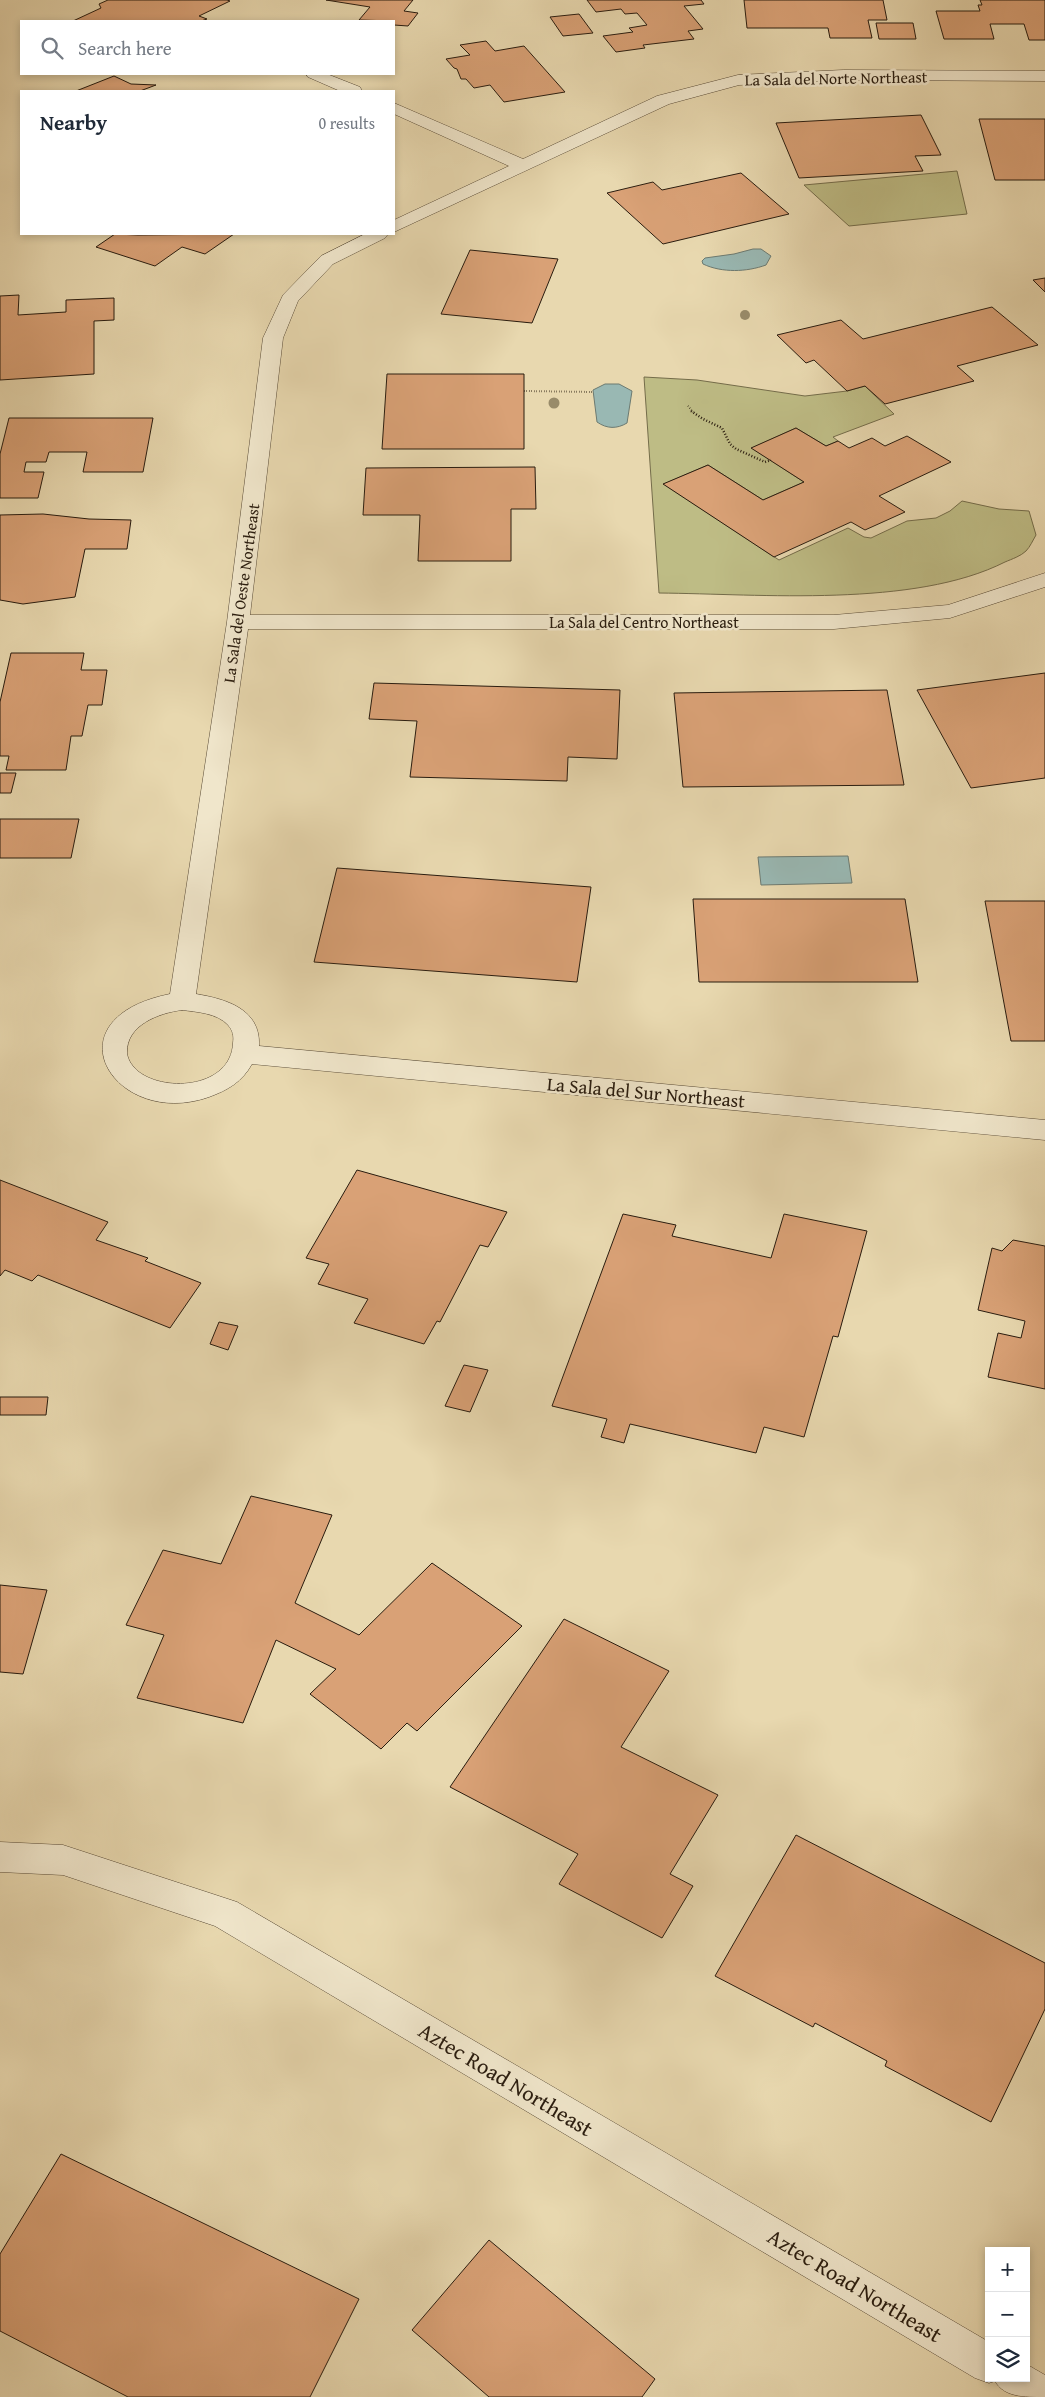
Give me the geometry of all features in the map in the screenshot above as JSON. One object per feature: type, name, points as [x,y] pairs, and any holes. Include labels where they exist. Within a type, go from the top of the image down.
[{"type":"street","points":[[316,75],[352,90]]},
{"type":"street","name":"La Sala del Norte Northeast","points":[[524,166],[663,100],[738,80],[844,75],[1045,76]]},
{"type":"street","points":[[395,108],[524,166]]},
{"type":"street","points":[[395,226],[524,166]]},
{"type":"street","name":"La Sala del Oeste Northeast","points":[[182,1001],[238,622],[273,338],[290,298],[327,260],[377,235]]},
{"type":"street","name":"La Sala del Centro Northeast","points":[[238,622],[834,622],[950,611],[1028,588],[1045,579]]},
{"type":"street","points":[[182,1001],[203,1001],[222,1008],[238,1018],[248,1032],[249,1048],[243,1063],[229,1077],[210,1088],[188,1093],[164,1093],[143,1088],[126,1077],[116,1063],[114,1048],[119,1033],[129,1021],[144,1010],[162,1004],[182,1001]]},
{"type":"street","name":"La Sala del Sur Northeast","points":[[246,1054],[1045,1130]]},
{"type":"street","name":"Aztec Road Northeast","points":[[0,1857],[63,1860],[225,1913],[985,2362]]},
{"type":"street","points":[[1020,2382],[1045,2397]]},
{"type":"path","points":[[524,391],[594,392]]},
{"type":"path","points":[[688,406],[701,419],[722,428],[730,444],[736,449],[765,462],[771,460]]},
{"type":"shaded area","points":[[957,171],[967,214],[849,226],[804,185]]},
{"type":"shaded area","points":[[644,377],[697,380],[805,396],[847,391],[865,386],[894,414],[833,437],[838,441],[826,446],[796,428],[752,448],[804,482],[763,500],[708,465],[664,484],[779,560],[848,528],[864,537],[871,538],[907,521],[936,518],[950,511],[962,501],[999,509],[1029,511],[1036,535],[1024,553],[1016,557],[968,577],[927,586],[882,592],[836,595],[789,596],[659,593]]},
{"type":"water","points":[[761,249],[771,256],[766,265],[743,270],[726,270],[710,267],[703,264],[702,261],[705,258]]},
{"type":"water","points":[[605,384],[619,384],[632,391],[627,423],[623,425],[608,427],[597,422],[593,390]]},
{"type":"water","points":[[848,856],[852,883],[761,885],[758,857]]},
{"type":"building","points":[[108,0],[230,1],[199,16],[207,19],[204,20],[75,20],[101,8],[99,4]]},
{"type":"building","points":[[326,0],[413,0],[404,11],[418,13],[408,26],[395,25],[395,20],[359,20],[370,7]]},
{"type":"building","points":[[587,0],[701,0],[704,4],[684,6],[703,29],[688,31],[694,39],[643,45],[645,48],[616,52],[603,36],[633,32],[629,28],[647,25],[637,13],[625,14],[621,9],[596,12]]},
{"type":"building","points":[[744,0],[883,0],[887,20],[868,20],[872,38],[830,38],[828,28],[747,28]]},
{"type":"building","points":[[980,0],[1045,0],[1045,40],[1029,40],[1024,24],[990,24],[994,39],[944,39],[936,11],[980,11],[978,5],[982,5]]},
{"type":"building","points":[[579,14],[593,33],[563,36],[550,17]]},
{"type":"building","points":[[876,23],[913,23],[916,39],[879,39]]},
{"type":"building","points":[[486,41],[495,51],[524,46],[565,92],[504,102],[490,85],[474,88],[466,79],[461,79],[457,69],[446,59],[470,55],[460,45]]},
{"type":"building","points":[[114,76],[131,84],[156,85],[143,90],[79,90]]},
{"type":"building","points":[[921,115],[941,155],[915,156],[923,171],[799,178],[776,123]]},
{"type":"building","points":[[979,119],[1045,119],[1045,180],[995,180]]},
{"type":"building","points":[[741,173],[789,214],[663,244],[607,193],[653,182],[662,190]]},
{"type":"building","points":[[114,235],[233,235],[205,254],[182,247],[155,266],[96,247]]},
{"type":"building","points":[[470,250],[558,259],[532,323],[441,314]]},
{"type":"building","points":[[1045,278],[1045,292],[1033,280]]},
{"type":"building","points":[[19,295],[18,315],[66,312],[66,300],[114,298],[114,320],[94,321],[94,374],[0,380],[0,296]]},
{"type":"building","points":[[992,307],[1038,345],[957,366],[974,381],[885,404],[865,386],[847,391],[814,360],[806,363],[777,335],[841,320],[863,339]]},
{"type":"building","points":[[387,374],[524,374],[524,449],[382,449]]},
{"type":"building","points":[[9,418],[153,418],[143,472],[83,472],[87,452],[49,452],[46,462],[26,462],[24,472],[44,472],[38,498],[0,498],[0,454]]},
{"type":"building","points":[[796,428],[826,446],[838,441],[849,448],[872,438],[885,446],[907,436],[951,462],[879,496],[905,512],[865,530],[851,522],[774,557],[663,484],[708,465],[763,500],[804,482],[751,448]]},
{"type":"building","points":[[535,467],[536,509],[511,509],[511,561],[418,561],[420,515],[363,515],[366,468]]},
{"type":"building","points":[[43,514],[89,519],[131,520],[127,549],[85,549],[75,597],[23,604],[0,600],[0,515]]},
{"type":"building","points":[[11,653],[84,653],[81,670],[107,670],[102,705],[88,705],[82,736],[71,736],[66,770],[6,770],[9,756],[0,756],[0,702]]},
{"type":"building","points":[[1045,673],[1045,778],[971,788],[917,690]]},
{"type":"building","points":[[374,683],[620,690],[617,759],[568,757],[567,781],[410,777],[417,721],[369,719]]},
{"type":"building","points":[[887,690],[904,785],[683,787],[674,693]]},
{"type":"building","points":[[0,773],[16,773],[11,793],[0,793]]},
{"type":"building","points":[[0,819],[79,819],[71,858],[0,858]]},
{"type":"building","points":[[337,868],[591,887],[577,982],[314,962]]},
{"type":"building","points":[[693,899],[905,899],[918,982],[699,982]]},
{"type":"building","points":[[985,901],[1045,901],[1045,1041],[1011,1041]]},
{"type":"building","points":[[357,1170],[507,1212],[488,1247],[480,1245],[440,1322],[437,1321],[424,1344],[354,1323],[368,1299],[318,1284],[329,1264],[306,1258]]},
{"type":"building","points":[[0,1180],[108,1222],[96,1240],[148,1258],[145,1261],[201,1283],[170,1328],[38,1275],[32,1281],[5,1270],[0,1276]]},
{"type":"building","points":[[623,1214],[676,1225],[672,1236],[771,1258],[784,1214],[867,1231],[838,1337],[833,1336],[804,1437],[764,1427],[756,1453],[630,1424],[624,1443],[601,1437],[607,1419],[552,1406]]},
{"type":"building","points":[[1013,1240],[1045,1246],[1045,1389],[988,1377],[998,1333],[1021,1338],[1025,1321],[978,1310],[992,1248],[1002,1251]]},
{"type":"building","points":[[219,1322],[238,1326],[228,1350],[210,1344]]},
{"type":"building","points":[[464,1365],[488,1370],[470,1412],[445,1406]]},
{"type":"building","points":[[0,1397],[48,1397],[46,1415],[0,1415]]},
{"type":"building","points":[[251,1496],[332,1515],[295,1603],[359,1635],[432,1563],[522,1626],[417,1731],[407,1723],[381,1749],[310,1694],[336,1669],[276,1640],[243,1723],[137,1698],[164,1635],[126,1625],[163,1550],[221,1564]]},
{"type":"building","points":[[0,1585],[47,1590],[23,1674],[0,1672]]},
{"type":"building","points":[[564,1619],[669,1671],[621,1747],[718,1795],[670,1874],[693,1886],[662,1938],[559,1884],[578,1854],[450,1787]]},
{"type":"building","points":[[796,1835],[1045,1963],[1045,2009],[991,2122],[885,2066],[887,2061],[815,2023],[813,2027],[715,1976]]},
{"type":"building","points":[[61,2154],[359,2299],[310,2397],[128,2397],[0,2331],[0,2254]]},
{"type":"building","points":[[489,2240],[655,2379],[642,2397],[489,2397],[412,2330]]}]
